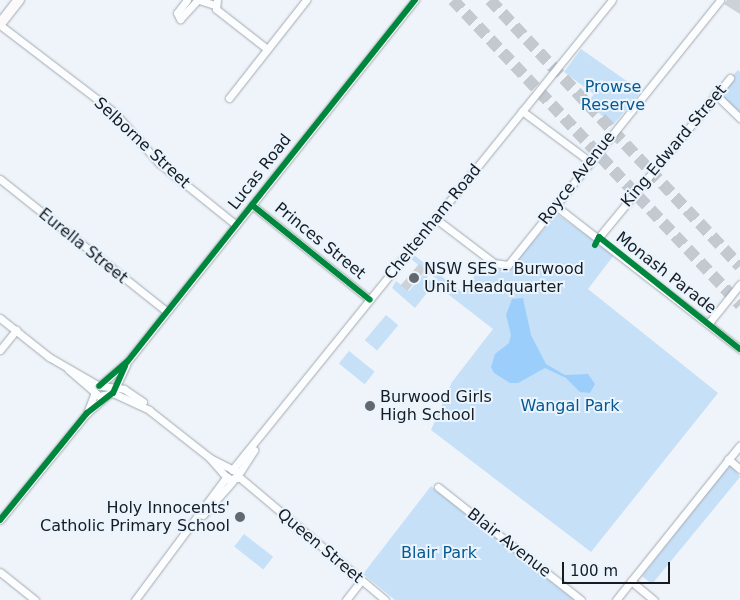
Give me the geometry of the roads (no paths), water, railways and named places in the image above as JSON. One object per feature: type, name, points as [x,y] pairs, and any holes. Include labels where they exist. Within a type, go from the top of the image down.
[{"type":"main road","points":[[0,25],[19,0]]},
{"type":"street","points":[[187,0],[177,13],[180,19],[199,0],[216,2],[267,49]]},
{"type":"street","points":[[229,98],[306,0]]},
{"type":"street","name":"Lucas Road","points":[[87,413],[97,389],[127,362],[415,0]]},
{"type":"street","name":"Cheltenham Road","points":[[135,600],[370,300],[612,0]]},
{"type":"street","name":"Royce Avenue","points":[[436,219],[502,266],[511,262],[557,207],[589,161],[720,0]]},
{"type":"street","name":"Selborne Street","points":[[0,25],[114,113],[159,163],[236,225]]},
{"type":"street","name":"King Edward Street","points":[[599,237],[730,78]]},
{"type":"street","points":[[715,94],[740,118]]},
{"type":"street","points":[[522,111],[589,161]]},
{"type":"street","name":"Eurella Street","points":[[0,179],[167,312]]},
{"type":"street","name":"Princes Street","points":[[252,205],[370,300]]},
{"type":"street","name":"Monash Parade","points":[[557,207],[599,237],[740,349]]},
{"type":"street","points":[[708,324],[740,284]]},
{"type":"street","name":"Queen Street","points":[[0,318],[97,389],[112,391],[149,410],[255,492],[385,600]]},
{"type":"street","points":[[0,350],[16,330]]},
{"type":"street","name":"Lucas Road","points":[[0,520],[87,413],[112,391],[127,362]]},
{"type":"street","points":[[616,600],[740,445]]},
{"type":"street","points":[[728,460],[740,469]]},
{"type":"street","name":"Blair Avenue","points":[[438,487],[581,600]]},
{"type":"street","points":[[0,572],[35,600]]},
{"type":"street","points":[[346,600],[361,581]]},
{"type":"street","points":[[631,581],[654,600]]},
{"type":"water","points":[[523,298],[531,335],[546,364],[565,375],[588,374],[595,384],[590,393],[580,392],[566,378],[545,368],[518,383],[510,383],[494,373],[491,367],[495,354],[509,343],[511,335],[506,315],[512,299]]},
{"type":"tunnel","points":[[453,0],[740,305]]},
{"type":"tunnel","points":[[490,0],[740,266]]},
{"type":"place","name":"NSW SES - Burwood Unit Headquarter","points":[[414,278]]},
{"type":"place","name":"Burwood Girls High School","points":[[370,406]]},
{"type":"place","name":"Holy Innocents' Catholic Primary School","points":[[240,517]]},
{"type":"park label","name":"Prowse Reserve","points":[[613,96]]},
{"type":"park label","name":"Wangal Park","points":[[570,406]]},
{"type":"park label","name":"Blair Park","points":[[439,553]]}]
